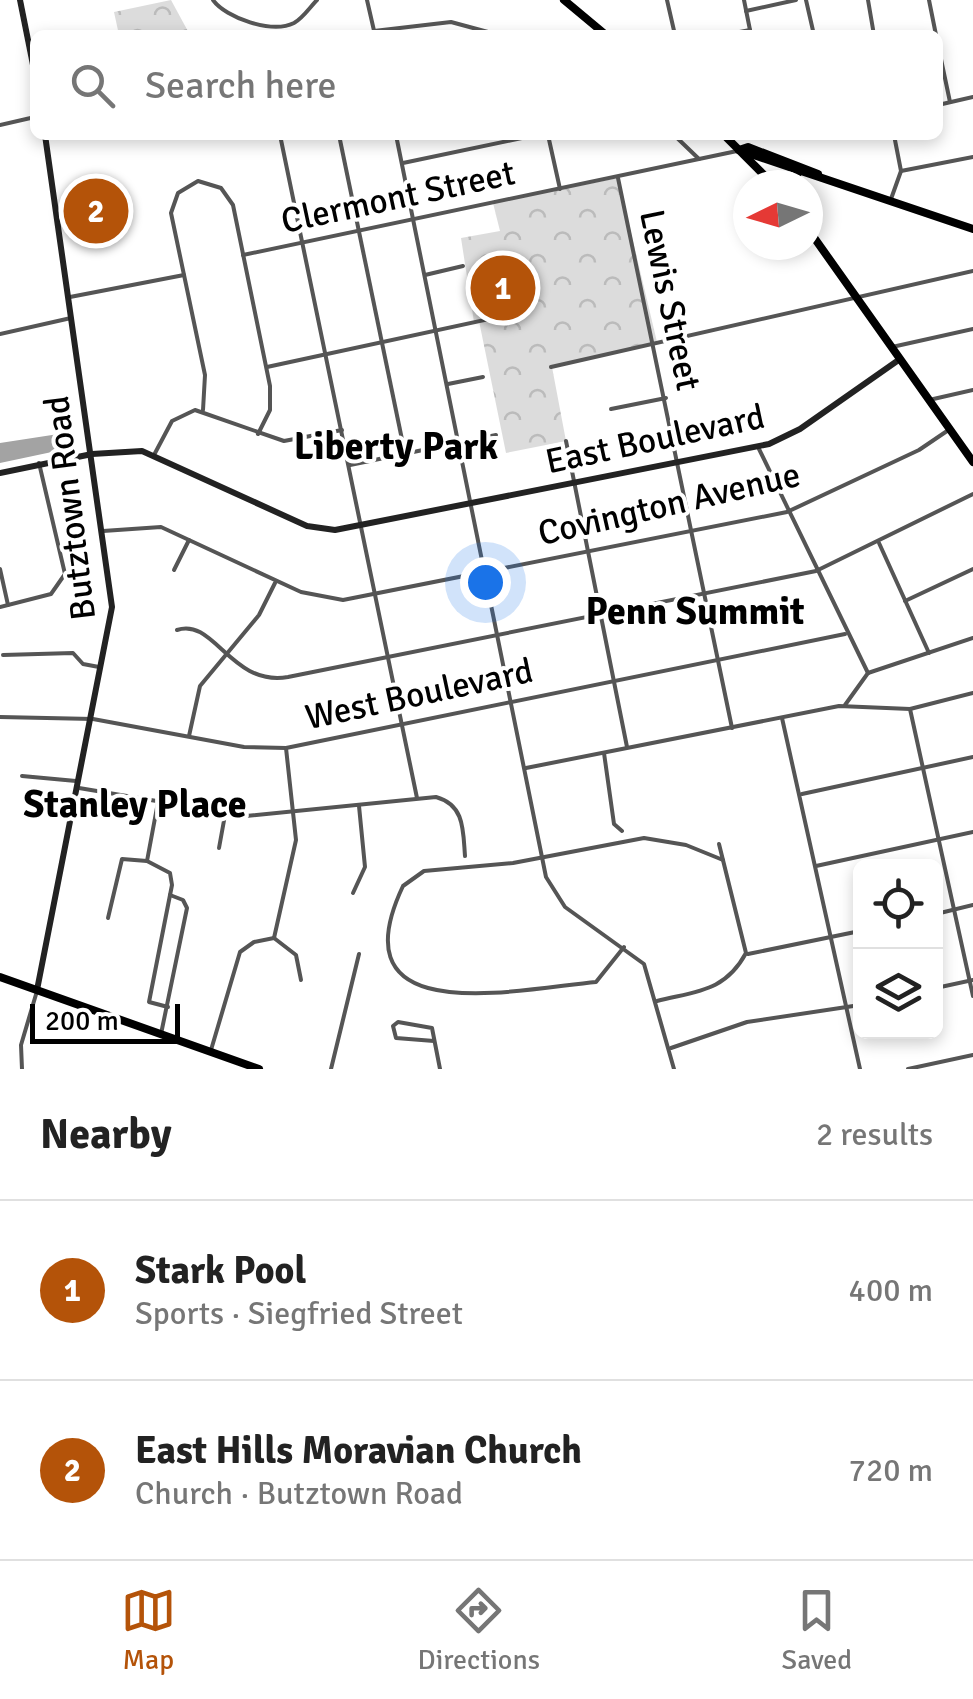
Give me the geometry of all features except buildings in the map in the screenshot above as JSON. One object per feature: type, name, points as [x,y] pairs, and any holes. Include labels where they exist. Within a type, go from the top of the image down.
[{"type":"main road","points":[[564,0],[600,30]]},
{"type":"main road","points":[[729,140],[759,170]]},
{"type":"main road","points":[[740,150],[748,146],[807,170]]},
{"type":"main road","points":[[740,150],[795,170]]},
{"type":"main road","points":[[823,176],[973,229]]},
{"type":"main road","points":[[823,250],[972,460]]},
{"type":"main road","points":[[0,977],[259,1069]]},
{"type":"street","points":[[20,0],[30,49]]},
{"type":"street","points":[[213,0],[223,11],[276,27],[297,21],[316,0]]},
{"type":"street","points":[[368,0],[373,30]]},
{"type":"street","points":[[667,0],[674,30]]},
{"type":"street","points":[[744,0],[750,30]]},
{"type":"street","points":[[746,11],[796,0]]},
{"type":"street","points":[[806,0],[813,30]]},
{"type":"street","points":[[868,0],[873,30]]},
{"type":"street","points":[[929,0],[935,30]]},
{"type":"street","points":[[395,30],[451,22],[481,30]]},
{"type":"street","points":[[943,69],[950,102]]},
{"type":"street","points":[[943,103],[973,96]]},
{"type":"street","points":[[0,124],[30,117]]},
{"type":"street","name":"Butztown Road","points":[[37,990],[94,719],[112,606],[46,140]]},
{"type":"street","points":[[281,140],[417,798]]},
{"type":"street","points":[[340,140],[404,454]]},
{"type":"street","points":[[397,140],[549,886],[564,907],[644,964],[674,1069]]},
{"type":"street","points":[[401,163],[512,140]]},
{"type":"street","points":[[549,140],[560,189]]},
{"type":"street","points":[[679,140],[699,159]]},
{"type":"street","points":[[891,199],[901,171],[895,140]]},
{"type":"street","name":"Clermont Street","points":[[243,256],[740,150]]},
{"type":"street","points":[[901,171],[973,156]]},
{"type":"street","name":"Lewis Street","points":[[618,178],[732,728]]},
{"type":"street","points":[[202,410],[205,374],[171,213],[176,196],[190,183],[208,182],[226,192],[266,367],[270,406],[258,434]]},
{"type":"street","points":[[425,274],[463,266]]},
{"type":"street","points":[[551,367],[973,272]]},
{"type":"street","points":[[68,298],[184,275]]},
{"type":"street","points":[[266,367],[517,313]]},
{"type":"street","points":[[0,334],[72,318]]},
{"type":"street","points":[[892,347],[973,329]]},
{"type":"street","name":"East Boulevard","points":[[0,472],[92,454],[129,450],[154,454],[307,526],[335,530],[758,447],[800,429],[900,359]]},
{"type":"street","points":[[448,384],[483,377]]},
{"type":"street","points":[[929,400],[973,390]]},
{"type":"street","points":[[612,409],[666,398]]},
{"type":"street","points":[[154,454],[176,417],[202,410],[284,441],[342,430]]},
{"type":"street","name":"Covington Avenue","points":[[102,531],[155,526],[325,600],[787,512],[919,450],[950,429]]},
{"type":"street","points":[[350,465],[496,435]]},
{"type":"street","points":[[566,441],[627,746]]},
{"type":"street","points":[[758,447],[868,673]]},
{"type":"street","points":[[0,607],[55,591],[65,574],[39,463]]},
{"type":"street","points":[[177,630],[196,629],[251,674],[270,679],[816,571],[973,494]]},
{"type":"street","points":[[174,570],[189,540]]},
{"type":"street","points":[[879,543],[929,653]]},
{"type":"street","points":[[0,569],[8,606]]},
{"type":"street","points":[[905,601],[973,569]]},
{"type":"street","points":[[189,736],[197,692],[258,615],[276,581]]},
{"type":"street","name":"West Boulevard","points":[[0,717],[94,719],[244,747],[286,748],[846,634]]},
{"type":"street","points":[[845,705],[868,673],[973,638]]},
{"type":"street","points":[[3,655],[73,653],[84,664],[103,668]]},
{"type":"street","points":[[525,768],[845,705],[910,710],[973,693]]},
{"type":"street","points":[[910,710],[973,996]]},
{"type":"street","points":[[782,718],[860,1069]]},
{"type":"street","points":[[274,938],[296,847],[286,748]]},
{"type":"street","points":[[604,753],[614,824],[622,831]]},
{"type":"street","points":[[800,795],[973,758]]},
{"type":"street","points":[[22,776],[225,814],[294,812],[436,797],[454,805],[461,818],[464,856]]},
{"type":"street","points":[[147,861],[158,802]]},
{"type":"street","points":[[352,893],[365,867],[358,805]]},
{"type":"street","points":[[219,848],[225,814]]},
{"type":"street","points":[[816,866],[973,832]]},
{"type":"street","points":[[624,947],[600,980],[462,994],[411,985],[398,973],[388,944],[399,893],[407,880],[430,870],[542,858],[657,838],[722,860]]},
{"type":"street","points":[[657,1000],[718,987],[733,975],[746,953],[719,844]]},
{"type":"street","points":[[108,918],[119,862],[130,857],[170,873],[170,895],[149,1002],[168,1006]]},
{"type":"street","points":[[160,1034],[188,908],[183,900],[170,895]]},
{"type":"street","points":[[943,912],[973,906]]},
{"type":"street","points":[[746,953],[853,933]]},
{"type":"street","points":[[274,938],[296,956],[301,980]]},
{"type":"street","points":[[211,1052],[240,952],[254,942],[274,938]]},
{"type":"street","points":[[331,1069],[360,954]]},
{"type":"street","points":[[943,986],[971,980]]},
{"type":"street","points":[[22,1069],[21,1045],[37,990]]},
{"type":"street","points":[[669,1048],[747,1022],[853,1006]]},
{"type":"street","points":[[434,1041],[396,1038],[392,1026],[398,1022],[432,1028],[440,1069]]},
{"type":"street","points":[[908,1069],[973,1055]]},
{"type":"green space","points":[[171,0],[187,30],[118,30],[114,12]]},
{"type":"green space","points":[[618,178],[657,342],[552,367],[566,441],[506,453],[479,321],[474,322],[461,238],[500,231],[493,203]]},
{"type":"shaded area","points":[[65,433],[66,449],[0,463],[0,443]]},
{"type":"place","name":"East Hills Moravian Church","points":[[96,211]]},
{"type":"place","name":"Stark Pool","points":[[503,288]]},
{"type":"district","name":"Liberty Park","points":[[396,446]]},
{"type":"district","name":"Penn Summit","points":[[695,611]]},
{"type":"district","name":"Stanley Place","points":[[135,804]]}]
